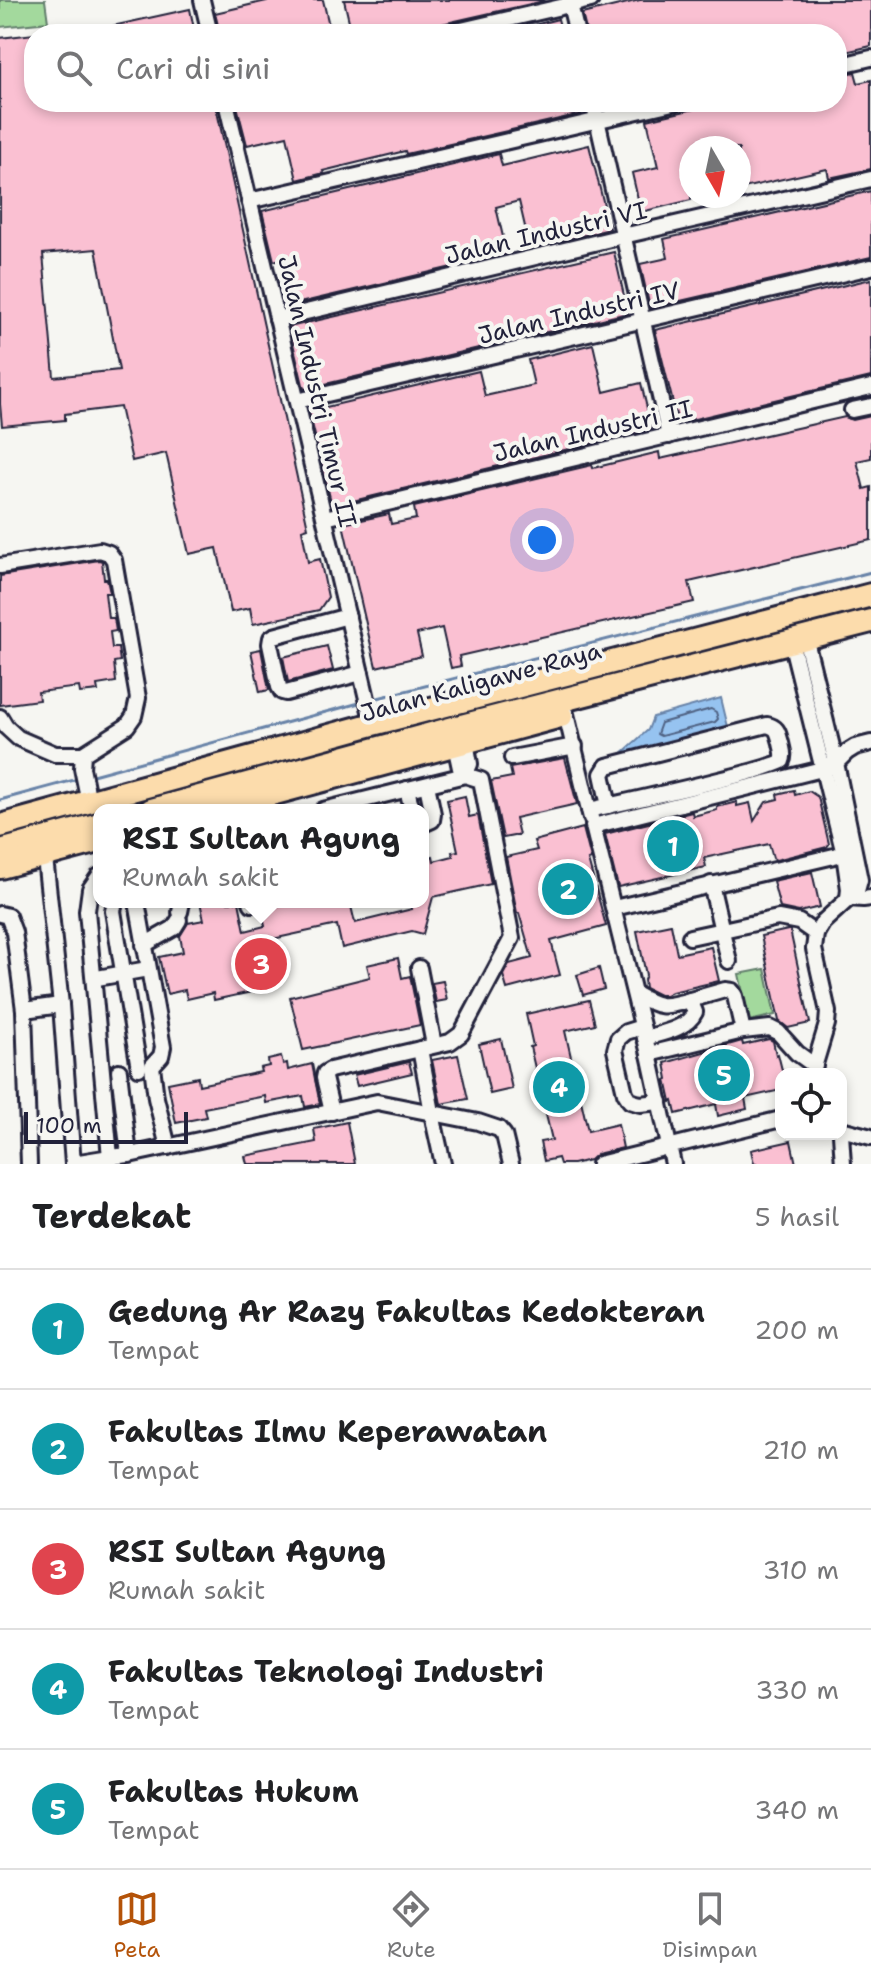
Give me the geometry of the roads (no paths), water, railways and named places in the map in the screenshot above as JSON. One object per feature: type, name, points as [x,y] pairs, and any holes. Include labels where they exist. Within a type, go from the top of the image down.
[{"type":"highway","points":[[98,804],[373,721],[871,595]]},
{"type":"highway","name":"Jalan Kaligawe Raya","points":[[797,639],[871,607]]},
{"type":"highway","name":"Jalan Kaligawe Raya","points":[[219,804],[797,639],[871,621]]},
{"type":"highway","points":[[456,735],[566,714],[797,639],[871,634]]},
{"type":"highway","name":"Jalan Kaligawe Raya","points":[[100,804],[456,735]]},
{"type":"highway","name":"Jalan Kaligawe Raya","points":[[0,851],[42,835],[93,806]]},
{"type":"highway","name":"Jalan Kaligawe Raya","points":[[0,838],[42,835],[93,825]]},
{"type":"highway","points":[[0,826],[42,835],[93,840]]},
{"type":"highway","points":[[0,867],[42,835]]},
{"type":"lane","points":[[483,24],[570,2],[591,0]]},
{"type":"lane","points":[[205,1],[208,24]]},
{"type":"lane","points":[[570,2],[575,24]]},
{"type":"lane","points":[[847,64],[871,58]]},
{"type":"lane","name":"Jalan Industri Timur II","points":[[228,112],[373,721]]},
{"type":"lane","points":[[595,112],[669,436]]},
{"type":"lane","points":[[249,201],[633,112]]},
{"type":"lane","name":"Jalan Industri VI","points":[[277,319],[871,179]]},
{"type":"lane","name":"Jalan Industri IV","points":[[297,401],[871,267]]},
{"type":"lane","name":"Jalan Industri II","points":[[325,518],[871,387]]},
{"type":"lane","points":[[852,410],[871,406]]},
{"type":"lane","points":[[0,566],[100,550],[109,553],[114,560],[138,698],[134,716],[127,726],[82,761]]},
{"type":"lane","points":[[348,616],[271,638],[279,687],[286,693],[361,673]]},
{"type":"lane","points":[[797,639],[850,852],[860,880],[857,891],[823,922],[816,934],[814,949],[828,1012],[815,1068]]},
{"type":"lane","points":[[566,714],[673,1164]]},
{"type":"lane","points":[[0,717],[18,738],[55,754],[82,761]]},
{"type":"lane","points":[[593,826],[691,786],[779,764],[783,759],[777,730],[767,725],[607,766],[602,774],[609,806]]},
{"type":"lane","points":[[456,735],[470,764],[465,775]]},
{"type":"lane","points":[[589,810],[609,806],[694,802],[829,766],[847,752],[871,743]]},
{"type":"lane","points":[[512,758],[575,746]]},
{"type":"lane","points":[[82,761],[95,804]]},
{"type":"lane","points":[[755,771],[755,787]]},
{"type":"lane","points":[[332,1112],[325,1073],[450,1042],[461,1034],[512,938],[481,780],[465,775],[350,804]]},
{"type":"lane","points":[[427,785],[433,814],[429,821]]},
{"type":"lane","points":[[691,786],[694,802]]},
{"type":"lane","points":[[407,789],[411,804]]},
{"type":"lane","points":[[42,835],[61,1005],[72,1161],[129,1155],[377,1102],[499,1129],[504,1135],[511,1164]]},
{"type":"lane","points":[[614,908],[850,852]]},
{"type":"lane","points":[[711,884],[729,961]]},
{"type":"lane","points":[[93,885],[87,911],[106,1159]]},
{"type":"lane","points":[[848,898],[871,898]]},
{"type":"lane","points":[[114,908],[123,974],[168,1147]]},
{"type":"lane","points":[[129,1155],[112,1072],[145,1067],[161,1056],[163,1047],[138,908]]},
{"type":"lane","points":[[144,945],[174,928],[180,911]]},
{"type":"lane","points":[[0,914],[8,916],[14,932],[24,1010],[29,1164]]},
{"type":"lane","points":[[690,937],[778,918],[799,922],[816,934]]},
{"type":"lane","points":[[419,968],[433,1113],[443,1164]]},
{"type":"lane","points":[[97,978],[148,969]]},
{"type":"lane","points":[[635,994],[654,1005],[670,1006],[725,990],[732,991],[743,1031]]},
{"type":"lane","points":[[660,1102],[640,1104],[630,1101],[625,1093],[615,1050],[618,1039],[626,1032],[644,1033],[681,1026],[692,1019],[695,1012],[690,1000]]},
{"type":"lane","points":[[24,1010],[61,1005]]},
{"type":"lane","points":[[649,1054],[743,1031],[770,1028],[778,1032],[812,1068]]},
{"type":"lane","points":[[599,1164],[775,1120]]},
{"type":"lane","points":[[847,1132],[871,1137]]},
{"type":"lane","points":[[842,1140],[843,1164]]},
{"type":"water","points":[[721,698],[728,727],[620,755],[648,730],[653,717]]},
{"type":"waterway","points":[[370,700],[871,572]]},
{"type":"waterway","points":[[89,776],[363,702]]},
{"type":"waterway","points":[[0,800],[78,779]]},
{"type":"place","name":"Gedung Ar Razy Fakultas Kedokteran","points":[[673,846]]},
{"type":"place","name":"Fakultas Ilmu Keperawatan","points":[[568,889]]},
{"type":"place","name":"RSI Sultan Agung","points":[[261,964]]},
{"type":"place","name":"Fakultas Hukum","points":[[724,1075]]},
{"type":"place","name":"Fakultas Teknologi Industri","points":[[559,1087]]}]
